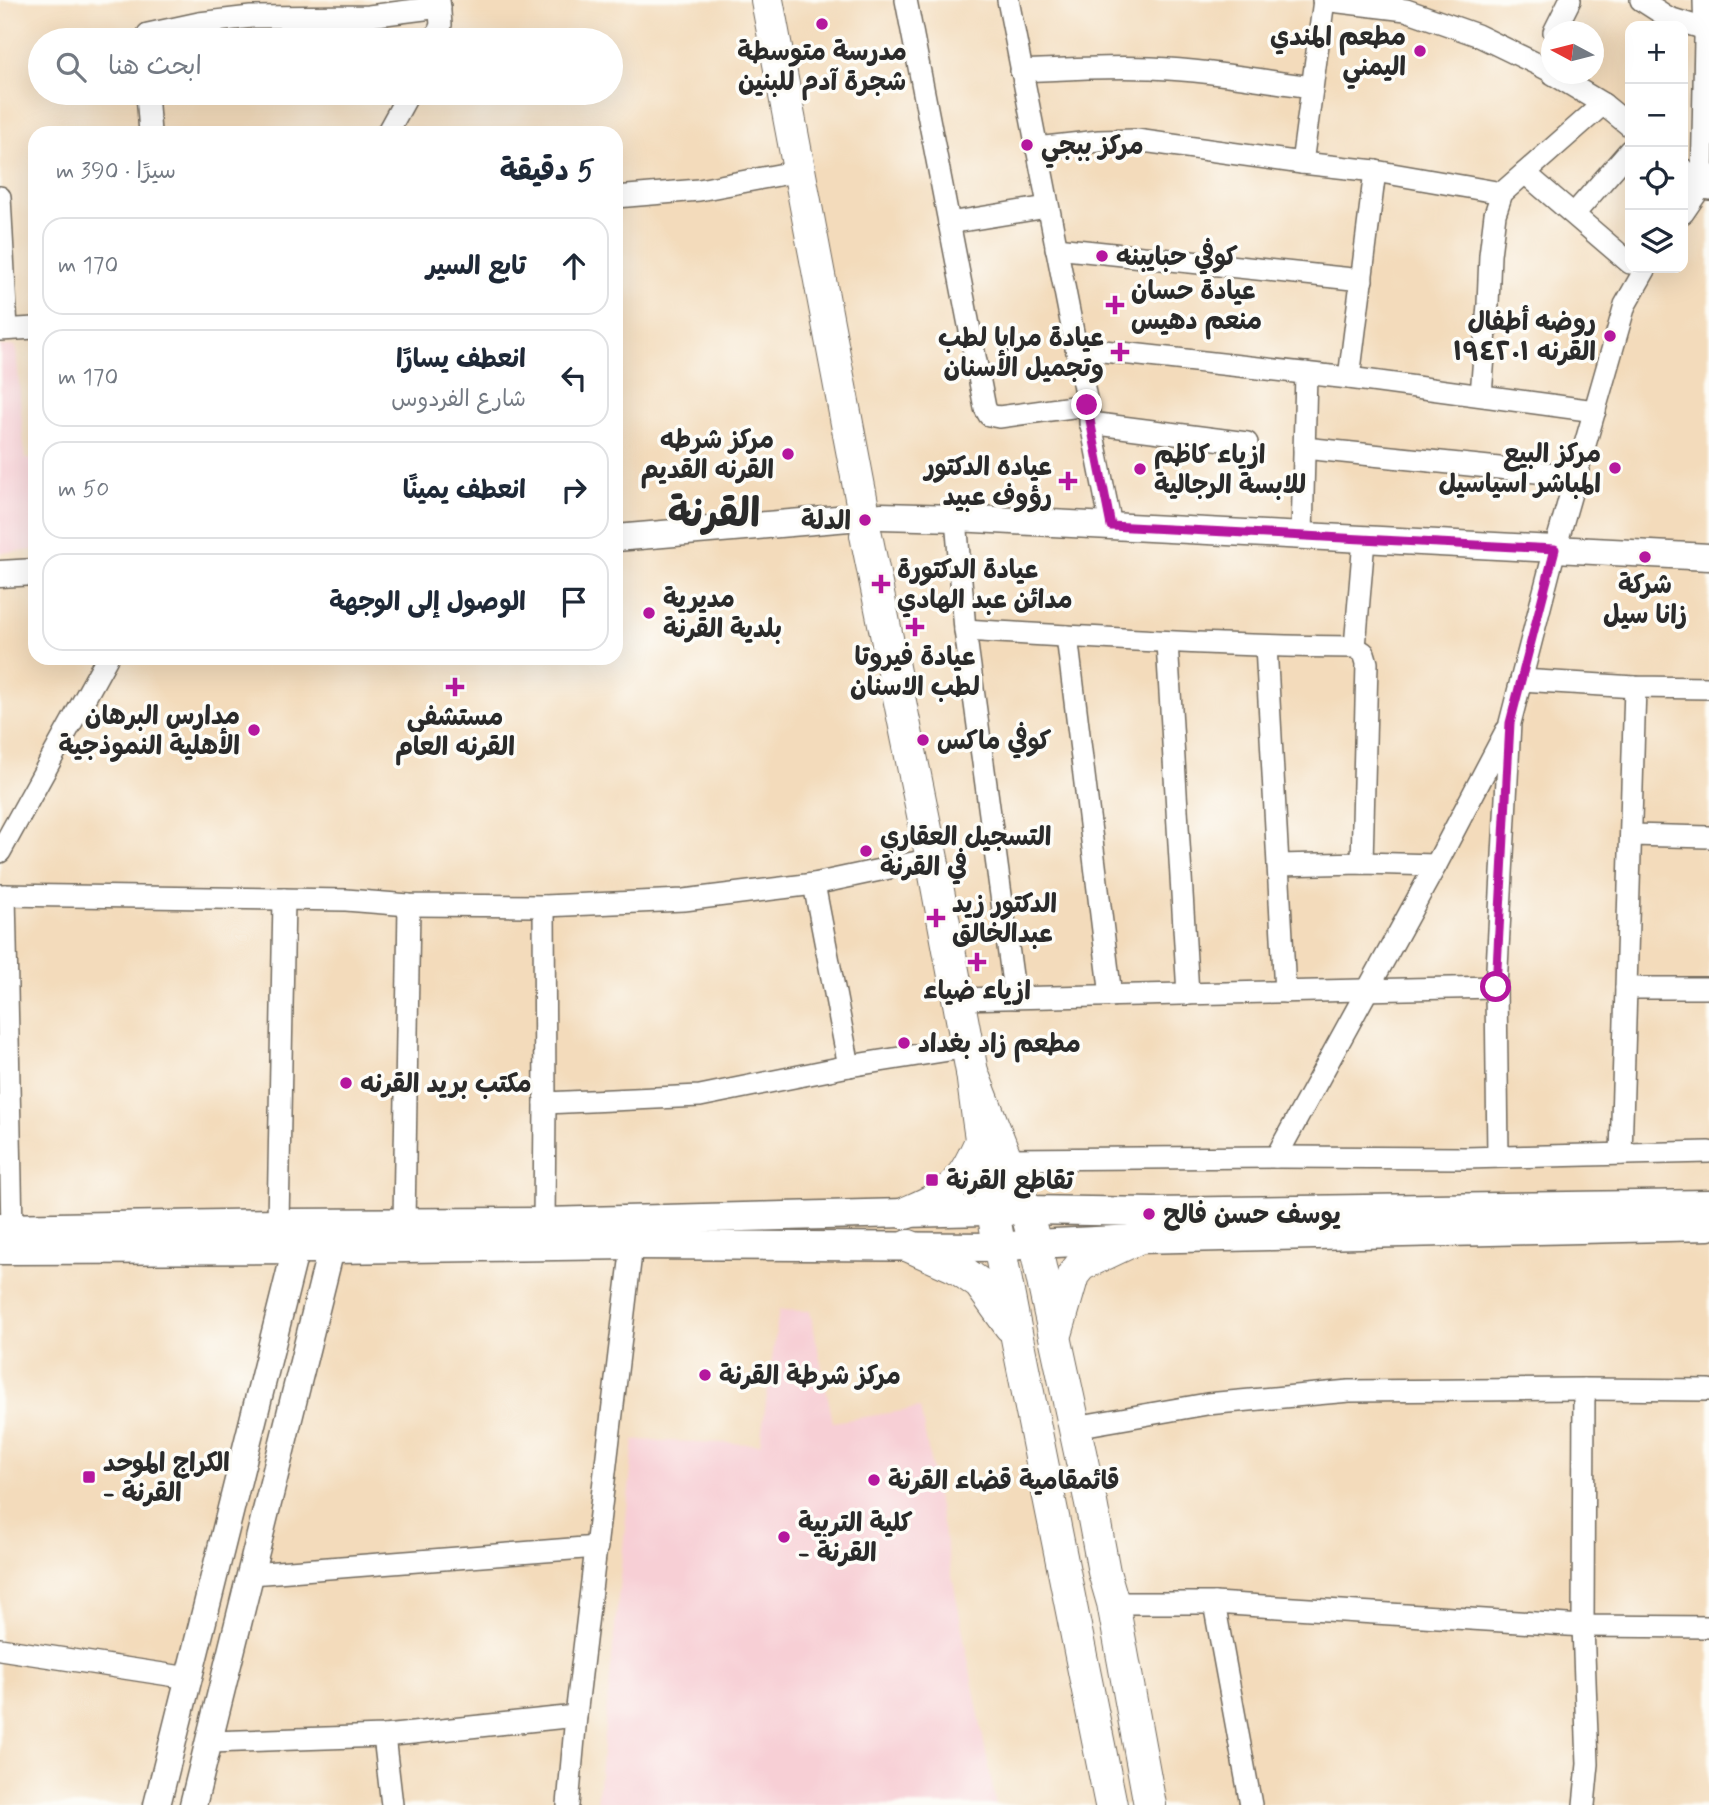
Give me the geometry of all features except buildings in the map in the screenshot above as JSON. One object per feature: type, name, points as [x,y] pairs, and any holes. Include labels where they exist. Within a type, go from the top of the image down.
[{"type":"main road","points":[[767,0],[970,1059],[993,1150],[994,1212],[999,1247],[1111,1805]]},
{"type":"main road","points":[[993,1150],[1026,1210],[1035,1244],[1104,1572],[1113,1603],[1150,1805]]},
{"type":"main road","points":[[906,1213],[932,1202],[948,1191],[993,1150]]},
{"type":"main road","points":[[4,1236],[278,1223],[544,1222],[1026,1210],[1153,1212],[1709,1205]]},
{"type":"main road","points":[[4,1236],[331,1249],[632,1245],[999,1247],[1136,1239],[1709,1226]]},
{"type":"main road","points":[[1056,1339],[1073,1275],[1081,1265],[1136,1239]]},
{"type":"main road","points":[[909,1246],[956,1267],[980,1284],[1017,1335]]},
{"type":"main road","points":[[1051,1514],[1076,1510],[1091,1503]]},
{"type":"main road","points":[[1067,1582],[1104,1572]]},
{"type":"street","points":[[906,0],[985,408],[989,415],[1089,414],[1247,443]]},
{"type":"street","points":[[1008,0],[1111,526]]},
{"type":"street","points":[[1302,163],[1324,0],[1409,5],[1541,67]]},
{"type":"street","points":[[1560,21],[1570,0]]},
{"type":"street","points":[[1641,0],[1669,18],[1705,29]]},
{"type":"street","points":[[1685,210],[1707,183],[1704,0]]},
{"type":"street","points":[[176,28],[251,17],[369,16],[439,3],[440,28]]},
{"type":"street","points":[[1021,71],[1151,68],[1312,87]]},
{"type":"street","points":[[1570,84],[1603,104],[1625,122]]},
{"type":"street","points":[[1480,395],[1489,304],[1490,255],[1495,214],[1502,193],[1603,104]]},
{"type":"street","points":[[148,105],[149,126]]},
{"type":"street","points":[[391,126],[402,105]]},
{"type":"street","points":[[1036,148],[1136,140],[1375,172],[1502,193]]},
{"type":"street","points":[[1573,215],[1625,156]]},
{"type":"street","points":[[623,196],[699,190],[800,172]]},
{"type":"street","points":[[1349,378],[1375,172]]},
{"type":"street","points":[[1688,172],[1707,183]]},
{"type":"street","points":[[1525,173],[1625,257]]},
{"type":"street","points":[[0,198],[3,330],[28,328]]},
{"type":"street","points":[[949,223],[1047,207]]},
{"type":"street","points":[[1056,248],[1362,279]]},
{"type":"street","points":[[1498,1157],[1496,987],[1510,723],[1555,549],[1625,305],[1637,273]]},
{"type":"street","points":[[1076,348],[1349,378],[1595,411]]},
{"type":"street","points":[[1302,536],[1306,373]]},
{"type":"street","points":[[1304,448],[1576,476]]},
{"type":"street","points":[[623,537],[865,518],[956,518],[1709,557]]},
{"type":"street","points":[[956,518],[965,629],[1015,998]]},
{"type":"street","points":[[1355,647],[1364,540]]},
{"type":"street","points":[[0,575],[28,573]]},
{"type":"street","points":[[965,629],[1167,642],[1355,647],[1364,653],[1367,663],[1362,863]]},
{"type":"street","points":[[1067,636],[1111,996]]},
{"type":"street","points":[[1167,642],[1188,994]]},
{"type":"street","points":[[1266,646],[1285,992]]},
{"type":"street","points":[[0,852],[103,665]]},
{"type":"street","points":[[1521,680],[1635,687],[1709,688]]},
{"type":"street","points":[[1620,1154],[1635,687]]},
{"type":"street","points":[[1276,1157],[1436,865],[1510,723]]},
{"type":"street","points":[[1631,835],[1709,837]]},
{"type":"street","points":[[4,1236],[3,895],[544,906],[684,900],[814,884],[932,859]]},
{"type":"street","points":[[1278,865],[1436,865]]},
{"type":"street","points":[[814,884],[849,1066]]},
{"type":"street","points":[[278,1223],[284,899]]},
{"type":"street","points":[[404,1223],[409,905]]},
{"type":"street","points":[[544,906],[544,1222]]},
{"type":"street","points":[[959,999],[1496,987]]},
{"type":"street","points":[[1626,988],[1709,988]]},
{"type":"street","points":[[545,1103],[700,1096],[849,1066],[970,1059]]},
{"type":"street","points":[[993,1150],[1276,1157],[1498,1157],[1709,1152]]},
{"type":"street","points":[[568,1805],[576,1716],[632,1245]]},
{"type":"street","points":[[157,1805],[296,1248]]},
{"type":"street","points":[[193,1805],[331,1249]]},
{"type":"street","points":[[1584,1389],[1583,1626],[1588,1764],[1584,1805]]},
{"type":"street","points":[[1075,1427],[1206,1404],[1349,1391],[1709,1390]]},
{"type":"street","points":[[251,1574],[597,1547]]},
{"type":"street","points":[[1113,1603],[1214,1604],[1583,1626],[1709,1627]]},
{"type":"street","points":[[1214,1604],[1251,1805]]},
{"type":"street","points":[[0,1649],[189,1678]]},
{"type":"street","points":[[210,1742],[384,1736],[576,1716]]},
{"type":"street","points":[[384,1736],[392,1805]]},
{"type":"street","points":[[166,1766],[201,1774]]},
{"type":"shaded area","points":[[0,346],[16,346],[25,459],[28,459],[28,551],[0,553]]},
{"type":"shaded area","name":"كلية التربية - القرنة","points":[[779,1310],[810,1311],[833,1422],[920,1408],[996,1805],[597,1805],[634,1440],[760,1444]]},
{"type":"place","name":"مدرسة متوسطة شجرة آدم للبنين","points":[[822,24]]},
{"type":"place","name":"مطعم المندي اليمني","points":[[1420,51]]},
{"type":"place","name":"مركز ببجي","points":[[1027,145]]},
{"type":"place","name":"كوفي حبايبنه","points":[[1102,256]]},
{"type":"place","name":"عيادة حسان منعم دهيس","points":[[1115,305]]},
{"type":"place","name":"روضه أطفال القرنه ١٩٤٢٠١","points":[[1610,336]]},
{"type":"place","name":"عيادة مرايا لطب وتجميل الأسنان","points":[[1120,352]]},
{"type":"place","name":"مركز شرطه القرنه القديم","points":[[788,454]]},
{"type":"place","name":"مركز البيع المباشر اسياسيل","points":[[1615,468]]},
{"type":"place","name":"ازياء كاظم للابسة الرجالية","points":[[1140,469]]},
{"type":"place","name":"عياده الدكتور رؤوف عبيد","points":[[1068,481]]},
{"type":"place","name":"الدلة","points":[[865,520]]},
{"type":"place","name":"شركة زانا سيل","points":[[1645,557]]},
{"type":"place","name":"عيادة الدكتورة مدائن عبد الهادي","points":[[881,584]]},
{"type":"place","name":"مديرية بلدية القرنة","points":[[649,613]]},
{"type":"place","name":"عيادة فيروتا لطب الاسنان","points":[[915,627]]},
{"type":"place","name":"مستشفى القرنه العام","points":[[455,687]]},
{"type":"place","name":"مدارس البرهان الأهلية النموذجية","points":[[254,730]]},
{"type":"place","name":"كوفي ماكس","points":[[923,740]]},
{"type":"place","name":"التسجيل العقاري في القرنة","points":[[866,851]]},
{"type":"place","name":"الدكتور زيد عبدالخالق","points":[[936,918]]},
{"type":"place","name":"ازياء ضياء","points":[[977,962]]},
{"type":"place","name":"مطعم زاد بغداد","points":[[904,1043]]},
{"type":"place","name":"مكتب بريد القرنه","points":[[346,1083]]},
{"type":"place","name":"تقاطع القرنة","points":[[932,1180]]},
{"type":"place","name":"يوسف حسن فالح","points":[[1149,1214]]},
{"type":"place","name":"مركز شرطة القرنة","points":[[705,1375]]},
{"type":"place","name":"الكراج الموحد - القرنة","points":[[89,1477]]},
{"type":"place","name":"قائمقامية قضاء القرنة","points":[[874,1480]]},
{"type":"place","name":"كلية التربية - القرنة","points":[[784,1537]]},
{"type":"district","name":"القرنة","points":[[714,512]]},
{"type":"route","points":[[1087,405],[1111,526],[1555,549],[1510,723],[1496,987]]}]
